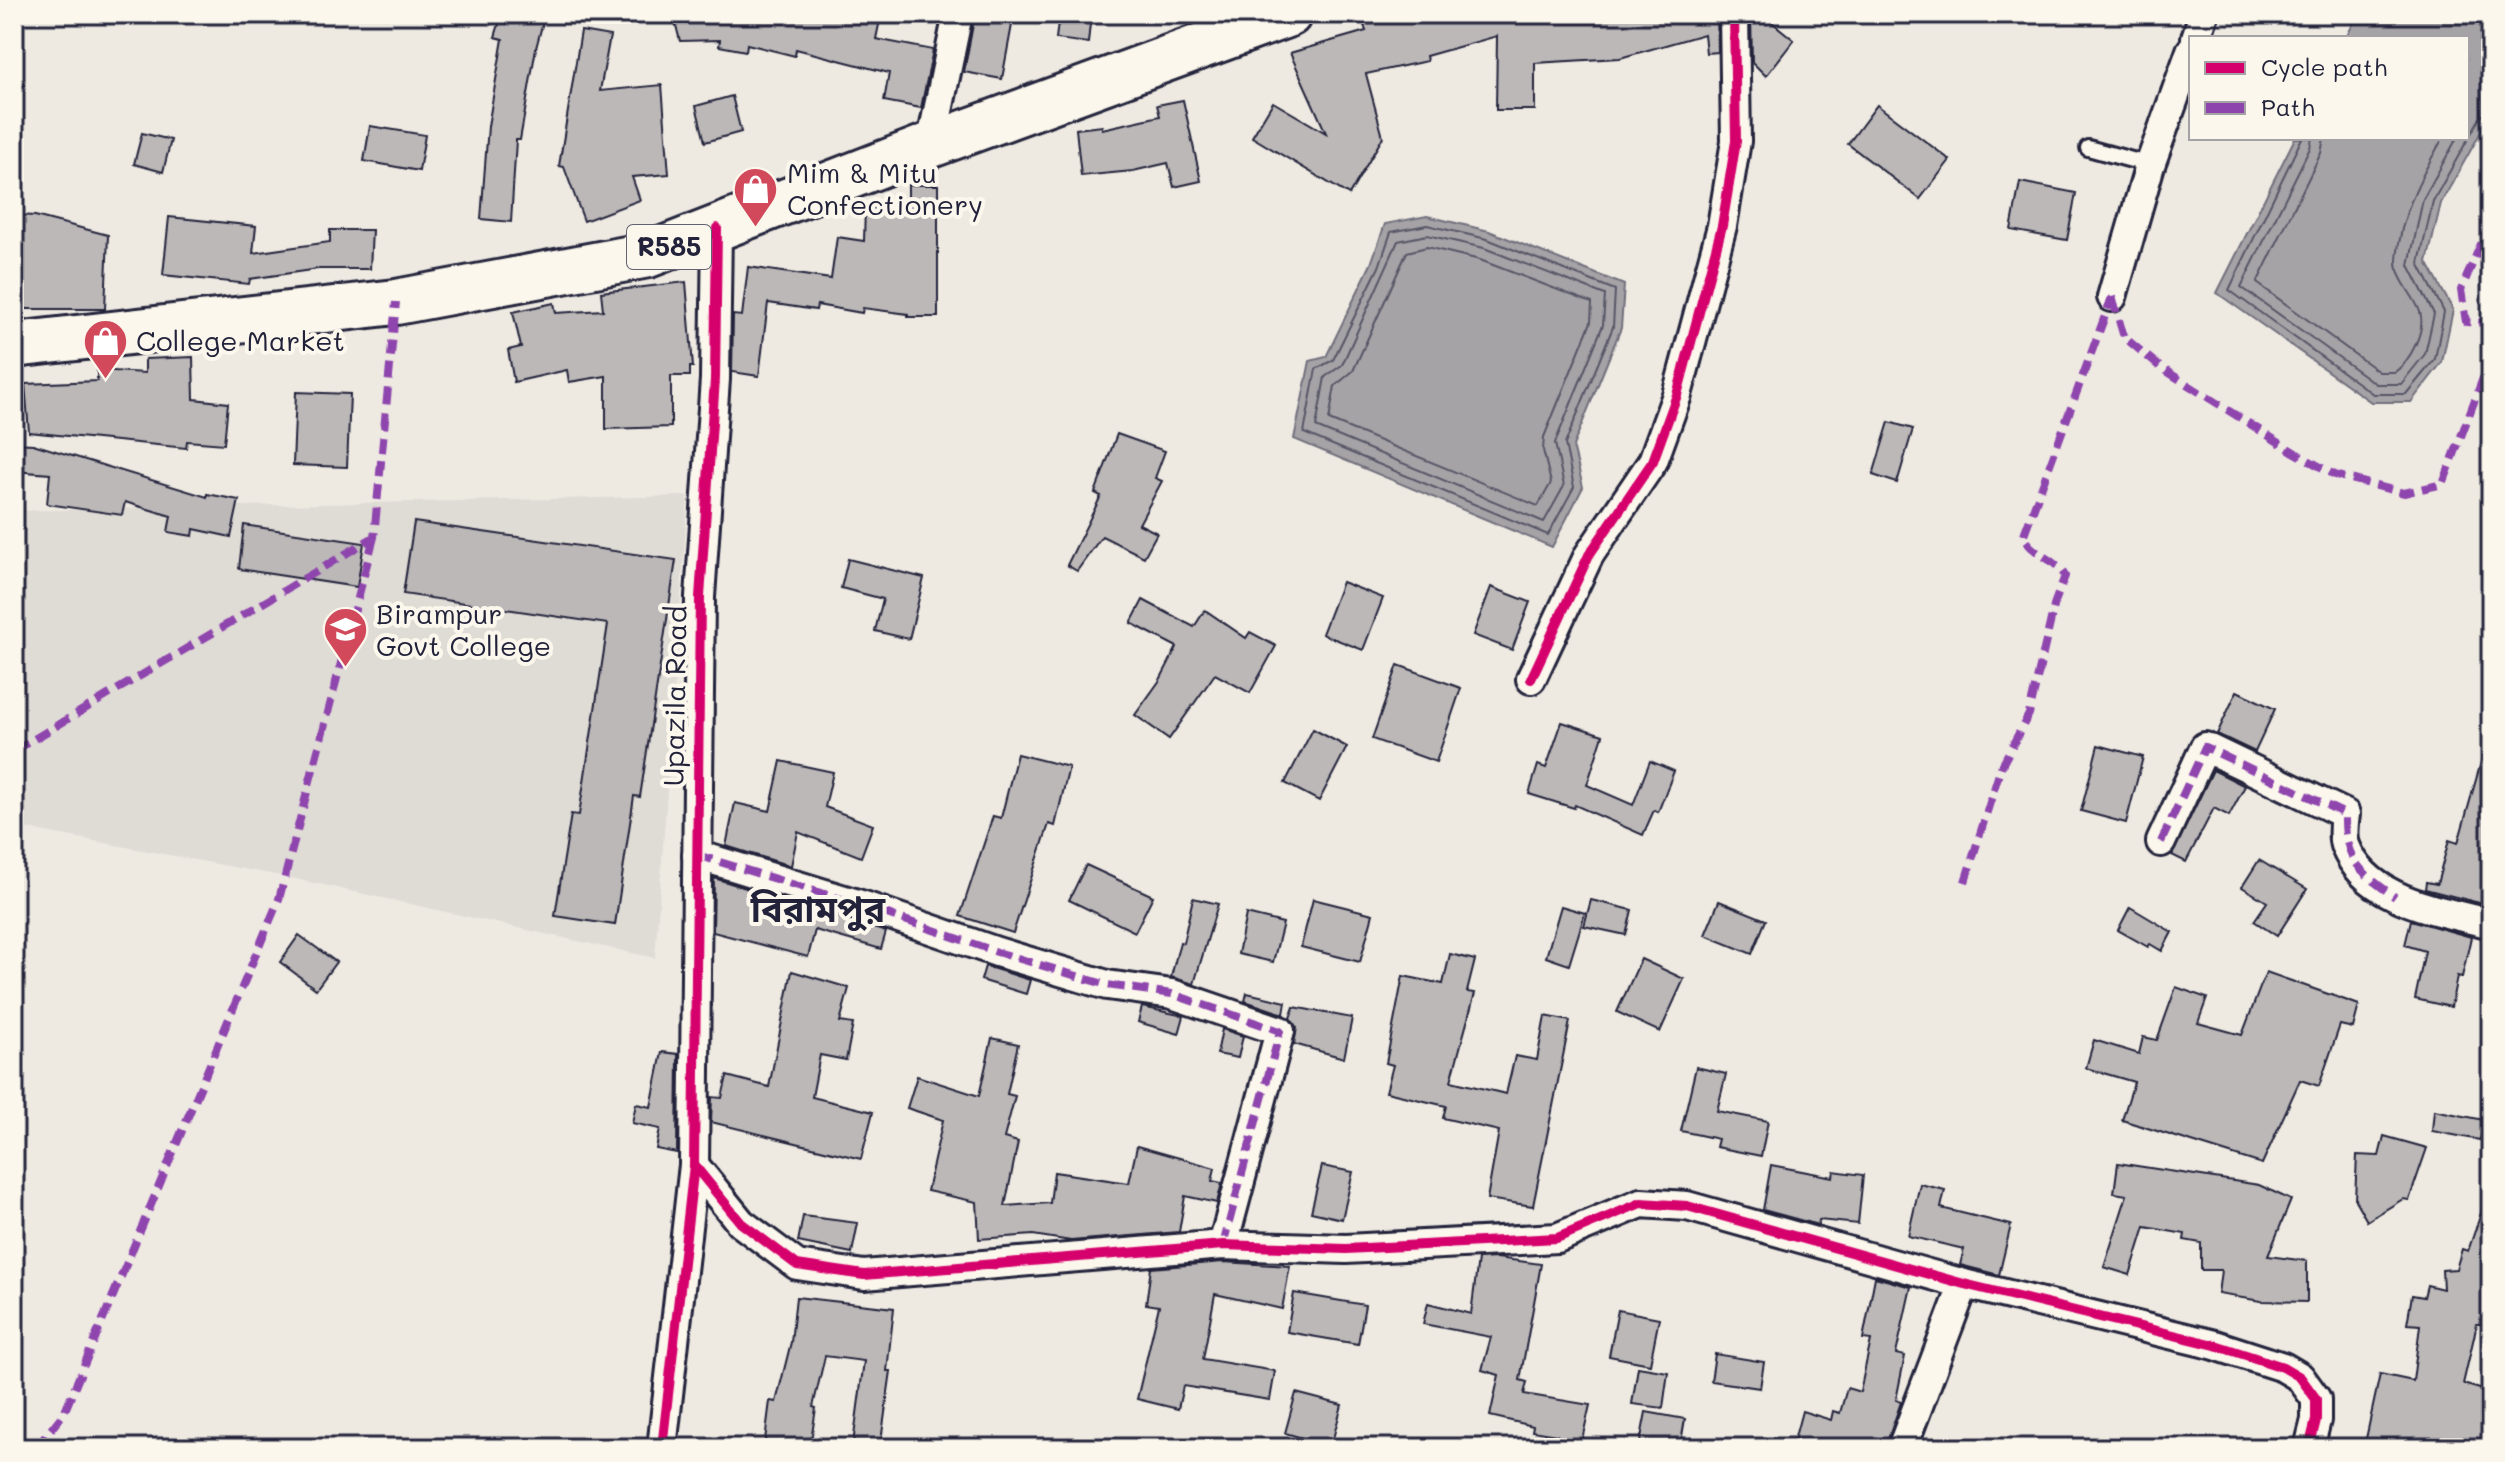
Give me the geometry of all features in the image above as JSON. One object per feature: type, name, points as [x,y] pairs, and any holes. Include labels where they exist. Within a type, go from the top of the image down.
[{"type":"main road","name":"R585","points":[[14,345],[396,302],[648,255],[931,145],[1289,14]]},
{"type":"street","points":[[931,145],[958,14]]},
{"type":"street","points":[[1531,679],[1589,555],[1653,461],[1677,395],[1722,226],[1736,141],[1734,14]]},
{"type":"street","points":[[2197,36],[2204,14]]},
{"type":"street","points":[[2112,297],[2150,165],[2189,57]]},
{"type":"street","name":"Upazila Road","points":[[662,1448],[694,1165],[700,597],[715,379],[717,228]]},
{"type":"street","points":[[2161,842],[2205,747],[2345,814],[2344,843],[2361,873],[2395,897],[2491,924]]},
{"type":"street","points":[[697,855],[867,907],[997,952],[1107,985],[1172,994],[1280,1031],[1223,1245]]},
{"type":"street","points":[[694,1165],[741,1223],[797,1265],[864,1275],[918,1273],[1223,1245],[1346,1249],[1557,1238],[1641,1203],[1687,1206],[1964,1284],[2215,1345],[2283,1367],[2300,1377],[2316,1399],[2316,1420],[2309,1448]]},
{"type":"street","points":[[1902,1448],[1964,1284]]},
{"type":"lane","points":[[2088,148],[2150,165]]},
{"type":"shaded area","name":"Birampur Govt College","points":[[688,496],[655,958],[287,877],[14,826],[14,511]]},
{"type":"water","points":[[2358,14],[2491,14],[2491,114],[2441,203],[2427,262],[2453,310],[2442,362],[2411,402],[2371,402],[2217,293],[2294,140],[2469,140],[2469,36],[2347,36]]},
{"type":"water","points":[[1427,216],[1489,231],[1624,285],[1621,328],[1573,446],[1583,487],[1552,547],[1294,439],[1310,361],[1326,357],[1371,264],[1385,224]]},
{"type":"building","points":[[502,14],[545,14],[520,140],[516,140],[511,222],[481,219],[488,126],[503,39],[495,37]]},
{"type":"building","points":[[673,14],[857,14],[880,20],[876,39],[933,50],[921,108],[884,101],[889,73],[796,49],[795,56],[747,44],[746,51],[719,46],[720,40],[680,41]]},
{"type":"building","points":[[975,14],[1014,14],[1002,79],[964,72]]},
{"type":"building","points":[[1059,14],[1091,14],[1088,43],[1056,39]]},
{"type":"building","points":[[1412,14],[1717,14],[1718,52],[1706,53],[1704,34],[1620,58],[1535,63],[1535,110],[1496,110],[1497,36],[1426,56],[1427,61],[1366,74],[1383,137],[1349,195],[1252,137],[1273,102],[1326,133],[1290,53],[1366,31],[1364,25]]},
{"type":"building","points":[[1751,14],[1762,14],[1794,40],[1766,76],[1752,62]]},
{"type":"building","points":[[581,31],[610,36],[600,91],[662,85],[669,174],[632,177],[640,200],[584,221],[564,167],[559,166]]},
{"type":"building","points":[[732,96],[741,132],[705,142],[696,106]]},
{"type":"building","points":[[1183,100],[1201,181],[1174,187],[1168,163],[1133,171],[1081,176],[1076,129],[1102,126],[1102,129],[1160,116],[1157,105]]},
{"type":"building","points":[[1877,105],[1950,160],[1920,199],[1848,144]]},
{"type":"building","points":[[370,126],[425,135],[419,171],[364,161]]},
{"type":"building","points":[[142,133],[171,140],[163,172],[134,164]]},
{"type":"building","points":[[2020,182],[2076,193],[2067,240],[2011,230]]},
{"type":"building","points":[[908,185],[938,185],[938,317],[908,317],[908,314],[863,308],[862,313],[817,305],[816,310],[768,303],[759,376],[732,372],[733,315],[742,316],[748,267],[831,279],[837,237],[864,241],[865,207],[908,209]]},
{"type":"building","points":[[17,215],[35,216],[108,235],[105,309],[14,309]]},
{"type":"building","points":[[169,217],[256,226],[253,253],[330,242],[330,230],[372,230],[370,269],[318,269],[250,279],[249,284],[163,275]]},
{"type":"building","points":[[686,282],[693,367],[690,367],[690,376],[671,376],[671,427],[606,429],[606,376],[569,382],[567,370],[514,382],[508,350],[521,347],[513,312],[554,303],[556,313],[603,310],[601,292]]},
{"type":"building","points":[[193,357],[194,399],[228,403],[224,444],[187,441],[186,448],[29,432],[25,384],[97,381],[97,370],[145,373],[145,359]]},
{"type":"building","points":[[296,392],[350,394],[347,467],[293,465]]},
{"type":"building","points":[[1889,422],[1913,429],[1897,483],[1873,475]]},
{"type":"building","points":[[1117,434],[1165,451],[1155,478],[1162,481],[1139,524],[1157,533],[1144,557],[1102,536],[1077,571],[1067,565],[1101,496],[1095,493]]},
{"type":"building","points":[[14,443],[33,444],[207,497],[207,494],[239,500],[231,537],[194,529],[193,536],[168,532],[171,516],[125,502],[122,515],[47,504],[50,474],[14,471]]},
{"type":"building","points":[[414,522],[676,560],[640,797],[634,796],[615,925],[555,916],[571,814],[579,815],[608,624],[403,594]]},
{"type":"building","points":[[244,525],[364,543],[357,587],[239,569]]},
{"type":"building","points":[[848,559],[924,578],[909,639],[875,631],[883,599],[841,588]]},
{"type":"building","points":[[1342,582],[1383,598],[1363,650],[1322,634]]},
{"type":"building","points":[[1491,587],[1530,602],[1512,650],[1473,635]]},
{"type":"building","points":[[1143,600],[1194,627],[1205,610],[1246,638],[1250,632],[1276,646],[1250,693],[1215,674],[1169,739],[1135,715],[1160,680],[1177,647],[1131,623]]},
{"type":"building","points":[[1398,665],[1461,688],[1436,762],[1372,739]]},
{"type":"building","points":[[2237,691],[2275,709],[2255,752],[2217,734]]},
{"type":"building","points":[[1562,722],[1603,735],[1587,785],[1633,805],[1650,761],[1674,771],[1658,812],[1654,810],[1643,835],[1575,805],[1574,808],[1529,794],[1538,765],[1546,768]]},
{"type":"building","points":[[1313,729],[1347,747],[1319,801],[1285,783]]},
{"type":"building","points":[[2098,745],[2143,757],[2126,823],[2081,811]]},
{"type":"building","points":[[2485,748],[2491,749],[2491,906],[2425,889],[2426,882],[2437,884],[2449,840],[2458,843]]},
{"type":"building","points":[[1017,754],[1069,767],[1055,826],[1049,824],[1013,933],[960,916],[993,816],[1001,818]]},
{"type":"building","points":[[781,761],[833,772],[825,807],[873,825],[861,857],[798,832],[791,866],[726,846],[735,803],[770,811]]},
{"type":"building","points":[[2213,770],[2245,786],[2229,816],[2214,808],[2186,862],[2172,855]]},
{"type":"building","points":[[2259,860],[2307,889],[2277,936],[2254,921],[2267,902],[2242,887]]},
{"type":"building","points":[[1086,865],[1153,896],[1135,932],[1069,900]]},
{"type":"building","points":[[714,878],[886,932],[881,949],[815,930],[808,957],[713,932]]},
{"type":"building","points":[[1193,898],[1218,904],[1194,984],[1171,977],[1180,942],[1183,943]]},
{"type":"building","points":[[1313,899],[1373,914],[1360,962],[1301,947]]},
{"type":"building","points":[[1591,900],[1632,910],[1626,935],[1584,926]]},
{"type":"building","points":[[1719,901],[1766,920],[1752,954],[1705,935]]},
{"type":"building","points":[[1561,906],[1585,913],[1569,965],[1546,957]]},
{"type":"building","points":[[2130,907],[2172,932],[2162,951],[2150,944],[2148,947],[2118,930]]},
{"type":"building","points":[[1246,914],[1283,923],[1273,962],[1238,954]]},
{"type":"building","points":[[2411,920],[2471,937],[2462,977],[2457,976],[2451,1007],[2415,999],[2425,951],[2405,945]]},
{"type":"building","points":[[299,935],[336,962],[316,989],[280,962]]},
{"type":"building","points":[[1450,954],[1475,960],[1467,992],[1475,993],[1451,1081],[1506,1094],[1515,1056],[1537,1060],[1545,1016],[1570,1021],[1533,1206],[1487,1199],[1499,1131],[1443,1118],[1446,1106],[1386,1092],[1393,1065],[1386,1063],[1403,976],[1443,984]]},
{"type":"building","points":[[1641,959],[1684,979],[1660,1032],[1617,1012]]},
{"type":"building","points":[[985,966],[1030,980],[1026,994],[981,980]]},
{"type":"building","points":[[792,971],[849,988],[840,1022],[853,1024],[846,1060],[820,1055],[812,1097],[873,1112],[861,1159],[711,1122],[712,1097],[722,1098],[727,1076],[769,1087]]},
{"type":"building","points":[[2266,972],[2359,1005],[2353,1028],[2340,1025],[2319,1086],[2300,1080],[2262,1164],[2122,1120],[2134,1082],[2086,1068],[2094,1040],[2139,1054],[2143,1037],[2157,1040],[2176,987],[2207,998],[2198,1023],[2242,1035]]},
{"type":"building","points":[[1247,993],[1286,1002],[1284,1014],[1245,1001]]},
{"type":"building","points":[[1142,1007],[1184,1016],[1179,1034],[1138,1022]]},
{"type":"building","points":[[1294,1007],[1352,1018],[1344,1058],[1294,1044],[1297,1028],[1290,1018]]},
{"type":"building","points":[[1222,1029],[1243,1036],[1238,1058],[1217,1054]]},
{"type":"building","points":[[992,1038],[1018,1044],[1007,1094],[1015,1096],[1004,1138],[1018,1142],[1005,1206],[1050,1203],[1054,1172],[1129,1183],[1137,1146],[1215,1168],[1212,1181],[1222,1183],[1217,1203],[1185,1196],[1179,1232],[1071,1241],[1033,1235],[979,1239],[977,1202],[927,1191],[943,1120],[907,1108],[917,1076],[979,1096]]},
{"type":"building","points":[[662,1052],[678,1054],[677,1153],[656,1149],[660,1129],[632,1123],[636,1104],[651,1107]]},
{"type":"building","points":[[1696,1067],[1726,1074],[1717,1111],[1768,1121],[1761,1156],[1716,1147],[1718,1139],[1681,1131]]},
{"type":"building","points":[[2434,1110],[2484,1120],[2480,1140],[2432,1131]]},
{"type":"building","points":[[2384,1136],[2427,1148],[2409,1200],[2403,1199],[2367,1221],[2355,1200],[2357,1155],[2379,1156]]},
{"type":"building","points":[[2118,1163],[2259,1185],[2291,1200],[2268,1256],[2307,1261],[2307,1302],[2261,1301],[2218,1294],[2221,1270],[2201,1270],[2201,1243],[2184,1240],[2185,1234],[2145,1227],[2130,1275],[2104,1267],[2127,1195],[2114,1193]]},
{"type":"building","points":[[1771,1165],[1833,1177],[1834,1171],[1863,1175],[1858,1224],[1819,1220],[1818,1225],[1763,1210]]},
{"type":"building","points":[[1322,1166],[1353,1172],[1342,1219],[1311,1212]]},
{"type":"building","points":[[1920,1184],[1945,1190],[1941,1208],[2011,1225],[1999,1275],[1960,1265],[1964,1249],[1908,1236]]},
{"type":"building","points":[[2488,1193],[2491,1194],[2491,1276],[2482,1324],[2477,1324],[2463,1384],[2490,1392],[2483,1419],[2490,1421],[2483,1448],[2364,1448],[2380,1374],[2413,1381],[2420,1325],[2407,1324],[2412,1295],[2424,1297],[2427,1285],[2443,1289],[2442,1270],[2456,1269],[2462,1249],[2468,1251]]},
{"type":"building","points":[[803,1216],[858,1223],[852,1253],[798,1242]]},
{"type":"building","points":[[1497,1258],[1541,1264],[1520,1380],[1527,1382],[1524,1394],[1590,1405],[1580,1448],[1555,1448],[1557,1435],[1532,1431],[1533,1426],[1490,1416],[1499,1375],[1482,1370],[1491,1337],[1423,1324],[1428,1303],[1471,1314],[1478,1259]]},
{"type":"building","points":[[1223,1262],[1290,1266],[1282,1309],[1215,1294],[1203,1359],[1275,1371],[1270,1400],[1183,1386],[1178,1409],[1137,1399],[1159,1306],[1146,1304],[1151,1268]]},
{"type":"building","points":[[1875,1277],[1911,1287],[1896,1354],[1905,1356],[1896,1400],[1901,1402],[1885,1448],[1792,1448],[1802,1411],[1831,1420],[1833,1411],[1840,1413],[1847,1388],[1860,1392],[1871,1340],[1863,1339]]},
{"type":"building","points":[[1294,1293],[1365,1305],[1358,1344],[1287,1332]]},
{"type":"building","points":[[796,1297],[894,1308],[887,1371],[891,1371],[880,1448],[853,1444],[864,1361],[825,1356],[813,1407],[816,1408],[810,1448],[764,1448],[770,1401],[776,1402],[791,1342]]},
{"type":"building","points":[[1618,1310],[1659,1318],[1650,1364],[1609,1356]]},
{"type":"building","points":[[1715,1354],[1764,1362],[1760,1388],[1711,1381]]},
{"type":"building","points":[[1638,1367],[1668,1372],[1663,1408],[1632,1404]]},
{"type":"building","points":[[1296,1393],[1342,1405],[1331,1446],[1285,1433]]},
{"type":"building","points":[[1646,1412],[1685,1419],[1680,1448],[1639,1448]]},
{"type":"marked path","points":[[2491,221],[2461,290],[2466,322],[2491,323]]},
{"type":"marked path","points":[[2112,297],[2124,337],[2160,367],[2335,475],[2404,493],[2443,484],[2491,357]]},
{"type":"marked path","points":[[1965,882],[2001,767],[2029,714],[2055,602],[2065,576],[2023,537],[2112,297]]},
{"type":"marked path","points":[[14,751],[374,537],[396,302]]},
{"type":"marked path","points":[[36,1448],[64,1413],[279,899],[374,537]]},
{"type":"marked path","points":[[2161,842],[2205,747],[2345,814],[2347,843],[2356,863],[2395,897]]},
{"type":"marked path","points":[[697,855],[867,907],[997,952],[1107,985],[1172,994],[1280,1031],[1223,1245]]},
{"type":"cycle path","points":[[1531,679],[1589,555],[1653,461],[1677,395],[1722,226],[1736,141],[1734,14]]},
{"type":"cycle path","points":[[662,1448],[694,1165],[700,597],[715,379],[717,228]]},
{"type":"cycle path","points":[[694,1165],[741,1223],[797,1265],[864,1275],[1223,1245],[1346,1249],[1557,1238],[1641,1203],[1687,1206],[1964,1284],[2215,1345],[2283,1367],[2300,1377],[2316,1399],[2316,1420],[2309,1448]]},
{"type":"place","name":"Mim & Mitu Confectionery","points":[[756,228]]},
{"type":"place","name":"College Market","points":[[105,380]]},
{"type":"place","name":"Birampur Govt College","points":[[345,669]]},
{"type":"district","name":"বিরামপুর","points":[[818,909]]}]
